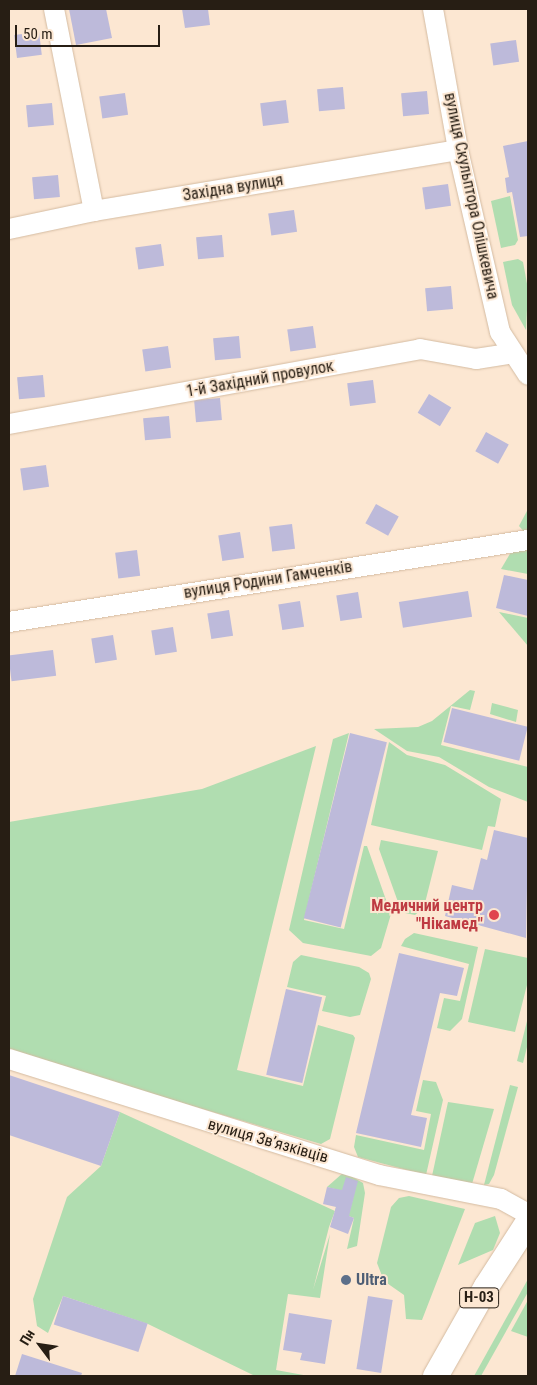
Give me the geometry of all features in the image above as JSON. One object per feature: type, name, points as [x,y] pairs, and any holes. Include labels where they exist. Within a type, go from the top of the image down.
[{"type":"main road","name":"Н-03","points":[[435,1376],[486,1286],[528,1221]]},
{"type":"main road","name":"Н-03","points":[[451,1376],[528,1249]]},
{"type":"street","points":[[54,9],[94,211]]},
{"type":"street","name":"вулиця Скульптора Олішкевича","points":[[433,9],[458,150],[500,332],[528,375]]},
{"type":"street","name":"Західна вулиця","points":[[9,230],[94,211],[458,150]]},
{"type":"street","name":"1-й Західний провулок","points":[[9,424],[420,350],[476,359],[512,353]]},
{"type":"street","name":"вулиця Родини Гамченків","points":[[9,622],[528,540]]},
{"type":"street","name":"вулиця Звʼязківців","points":[[9,1059],[379,1175],[502,1199],[528,1214]]},
{"type":"green space","points":[[510,196],[518,240],[515,245],[501,248],[491,201]]},
{"type":"green space","points":[[518,259],[523,262],[528,289],[526,330],[512,305],[503,262]]},
{"type":"green space","points":[[528,509],[528,536],[519,526]]},
{"type":"green space","points":[[528,548],[528,574],[501,569],[511,552]]},
{"type":"green space","points":[[499,612],[528,618],[528,646]]},
{"type":"green space","points":[[470,690],[475,691],[470,710],[451,706],[441,745],[528,767],[528,802],[489,787],[439,757],[407,751],[374,729],[418,727],[432,721]]},
{"type":"green space","points":[[492,703],[518,710],[516,722],[490,714]]},
{"type":"green space","points":[[349,733],[304,920],[344,929],[364,846],[367,846],[391,914],[381,948],[371,956],[303,943],[289,930],[333,739]]},
{"type":"green space","points":[[389,742],[407,755],[445,765],[501,799],[495,827],[488,826],[482,850],[371,825]]},
{"type":"green space","points":[[316,746],[237,1070],[303,1086],[318,1025],[353,1035],[355,1038],[330,1139],[321,1144],[9,1052],[9,822],[202,789]]},
{"type":"green space","points":[[381,840],[438,851],[424,907],[415,915],[405,913],[398,902],[379,849]]},
{"type":"green space","points":[[414,933],[478,947],[462,1019],[450,1031],[437,1028],[444,998],[460,1001],[469,964],[401,946],[405,939]]},
{"type":"green space","points":[[485,949],[528,958],[528,981],[515,1032],[468,1022]]},
{"type":"green space","points":[[301,955],[359,967],[369,973],[371,979],[360,1015],[350,1017],[322,1011],[326,996],[287,987],[293,962]]},
{"type":"green space","points":[[528,1017],[528,1043],[523,1063],[517,1061]]},
{"type":"green space","points":[[423,1080],[436,1082],[443,1100],[426,1175],[358,1157],[354,1147],[356,1135],[424,1150],[431,1114],[416,1111]]},
{"type":"green space","points":[[510,1085],[518,1087],[494,1175],[489,1184],[484,1185]]},
{"type":"green space","points":[[448,1102],[494,1109],[472,1184],[432,1176]]},
{"type":"green space","points":[[120,1112],[335,1211],[313,1290],[330,1234],[320,1298],[288,1294],[276,1370],[309,1376],[255,1376],[148,1324],[63,1296],[48,1333],[37,1326],[33,1299],[67,1197],[101,1166]]},
{"type":"green space","points":[[344,1172],[363,1183],[365,1193],[357,1246],[347,1249],[354,1218],[335,1211],[336,1207],[350,1210],[354,1194],[327,1187]]},
{"type":"green space","points":[[409,1196],[465,1209],[422,1320],[406,1319],[404,1295],[384,1281],[377,1263],[391,1207],[399,1198]]},
{"type":"green space","points":[[495,1216],[500,1233],[493,1250],[458,1265],[475,1223]]},
{"type":"green space","points":[[528,1279],[528,1292],[481,1376],[474,1376]]},
{"type":"green space","points":[[528,1300],[528,1337],[511,1331]]},
{"type":"building","points":[[69,9],[106,9],[112,38],[76,45]]},
{"type":"building","points":[[182,9],[208,9],[210,25],[185,28]]},
{"type":"building","points":[[39,32],[42,55],[17,58],[14,35]]},
{"type":"building","points":[[516,40],[519,62],[493,65],[490,44]]},
{"type":"building","points":[[343,87],[345,109],[319,111],[317,89]]},
{"type":"building","points":[[427,91],[429,114],[403,116],[401,93]]},
{"type":"building","points":[[125,93],[128,115],[102,118],[99,97]]},
{"type":"building","points":[[286,100],[289,123],[263,126],[260,103]]},
{"type":"building","points":[[52,103],[54,125],[28,127],[26,105]]},
{"type":"building","points":[[528,141],[528,236],[520,237],[512,192],[507,193],[505,178],[509,177],[503,146]]},
{"type":"building","points":[[58,175],[60,197],[34,199],[32,177]]},
{"type":"building","points":[[448,184],[451,206],[425,209],[422,188]]},
{"type":"building","points":[[294,210],[297,232],[271,235],[268,214]]},
{"type":"building","points":[[222,235],[224,257],[198,259],[196,237]]},
{"type":"building","points":[[161,244],[164,266],[138,269],[135,248]]},
{"type":"building","points":[[451,286],[453,309],[427,311],[425,288]]},
{"type":"building","points":[[313,326],[316,348],[290,351],[287,330]]},
{"type":"building","points":[[239,336],[241,358],[215,360],[213,338]]},
{"type":"building","points":[[168,346],[171,368],[145,371],[142,350]]},
{"type":"building","points":[[43,375],[45,397],[19,399],[17,377]]},
{"type":"building","points":[[373,380],[376,403],[350,406],[347,383]]},
{"type":"building","points":[[429,394],[451,407],[440,426],[418,413]]},
{"type":"building","points":[[220,398],[222,420],[196,422],[194,400]]},
{"type":"building","points":[[169,416],[171,438],[145,440],[143,418]]},
{"type":"building","points":[[486,432],[509,445],[498,464],[475,451]]},
{"type":"building","points":[[46,465],[49,487],[23,490],[20,469]]},
{"type":"building","points":[[376,504],[399,517],[388,536],[365,523]]},
{"type":"building","points":[[292,524],[295,549],[272,552],[269,527]]},
{"type":"building","points":[[240,532],[244,558],[222,561],[218,535]]},
{"type":"building","points":[[137,550],[140,576],[118,578],[115,553]]},
{"type":"building","points":[[504,575],[528,580],[528,616],[496,608]]},
{"type":"building","points":[[468,591],[472,617],[403,628],[399,602]]},
{"type":"building","points":[[358,592],[362,618],[340,621],[336,595]]},
{"type":"building","points":[[300,601],[304,627],[282,630],[278,604]]},
{"type":"building","points":[[229,610],[233,636],[211,639],[207,613]]},
{"type":"building","points":[[173,627],[177,652],[155,655],[151,630]]},
{"type":"building","points":[[113,635],[117,660],[95,663],[91,638]]},
{"type":"building","points":[[53,650],[56,676],[12,681],[9,655]]},
{"type":"building","points":[[452,708],[528,727],[519,761],[444,742]]},
{"type":"building","points":[[350,733],[387,742],[341,928],[304,918]]},
{"type":"building","points":[[494,830],[528,838],[526,938],[445,916],[452,885],[473,890],[481,858],[487,860]]},
{"type":"building","points":[[399,953],[464,968],[457,996],[440,993],[411,1115],[427,1118],[421,1147],[356,1133]]},
{"type":"building","points":[[286,989],[322,997],[302,1083],[266,1075]]},
{"type":"building","points":[[9,1075],[120,1112],[101,1166],[9,1135]]},
{"type":"building","points":[[346,1177],[358,1181],[349,1216],[354,1218],[348,1234],[330,1227],[336,1207],[323,1204],[327,1187],[342,1190]]},
{"type":"building","points":[[63,1296],[148,1324],[138,1352],[54,1325]]},
{"type":"building","points":[[368,1296],[393,1300],[381,1373],[356,1369]]},
{"type":"building","points":[[289,1313],[332,1320],[325,1364],[300,1360],[302,1353],[283,1350]]},
{"type":"building","points":[[22,1354],[82,1373],[81,1376],[15,1376]]},
{"type":"place","name":"Медичний центр \"Нікамед\"","points":[[494,915]]},
{"type":"place","name":"Ultra","points":[[346,1280]]}]
